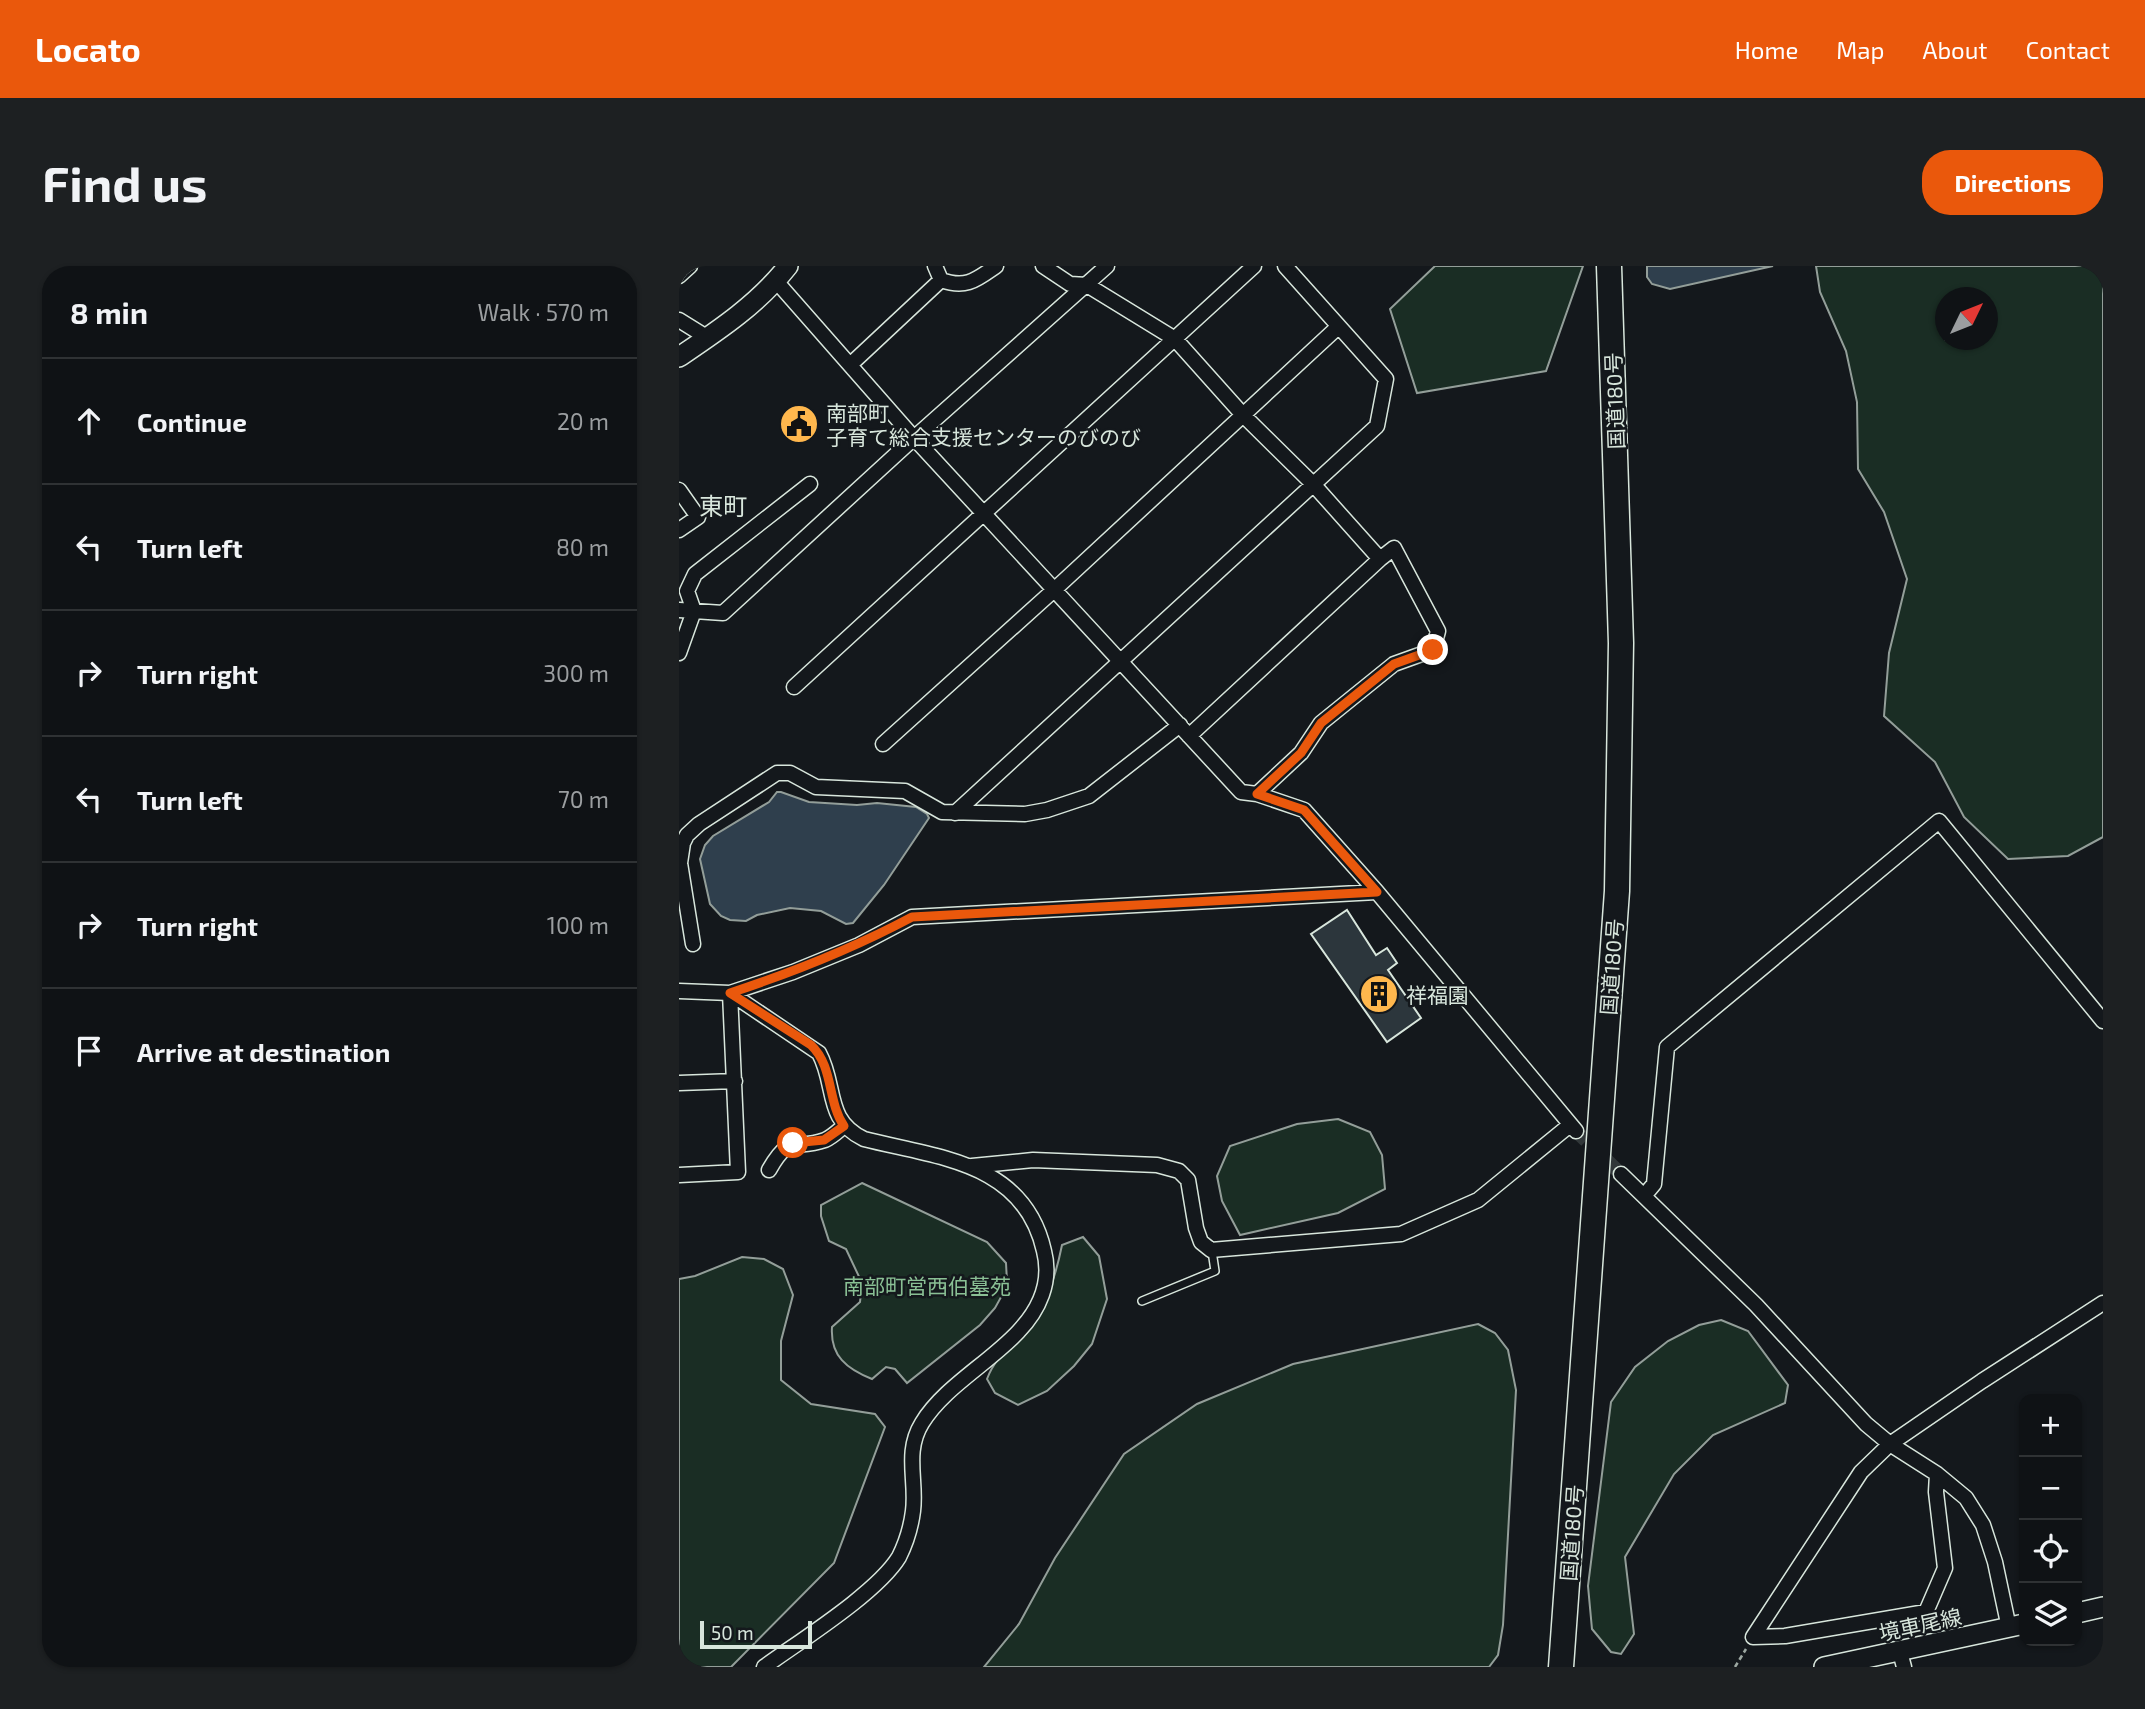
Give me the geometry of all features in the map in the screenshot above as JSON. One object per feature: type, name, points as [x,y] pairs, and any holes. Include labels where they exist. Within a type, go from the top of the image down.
[{"type":"highway","name":"国道180号","points":[[1561,1667],[1616,891],[1621,643],[1609,266]]},
{"type":"main road","points":[[679,357],[736,318],[781,274]]},
{"type":"main road","points":[[2082,1612],[2103,1607]]},
{"type":"main road","name":"境車尾線","points":[[1824,1667],[1902,1660],[2017,1626]]},
{"type":"street","points":[[679,276],[691,266]]},
{"type":"street","points":[[935,266],[941,280],[954,285],[972,282],[996,266]]},
{"type":"street","points":[[1044,266],[1070,284],[1087,285],[1175,338],[1243,415],[1313,484],[1380,559]]},
{"type":"street","points":[[686,610],[723,613],[1107,266]]},
{"type":"street","points":[[794,687],[1254,266]]},
{"type":"street","points":[[955,813],[1377,426],[1386,379],[1285,266]]},
{"type":"street","points":[[781,274],[850,365],[914,438],[1241,792],[1257,794],[1304,810],[1377,892],[1573,1128],[1478,1200],[1401,1234],[1211,1250],[1201,1242],[1188,1180],[1179,1171],[1157,1165],[1033,1160],[971,1166]]},
{"type":"street","points":[[850,365],[941,280]]},
{"type":"street","points":[[679,320],[708,338]]},
{"type":"street","points":[[883,744],[1055,590],[1338,327]]},
{"type":"street","points":[[679,653],[687,591],[695,574],[810,484]]},
{"type":"street","points":[[679,490],[698,517],[679,530]]},
{"type":"street","points":[[693,944],[681,863],[681,843],[699,824],[769,776],[784,772],[816,787],[905,792],[934,808],[955,813],[1025,814],[1078,801],[1103,788],[1184,730],[1394,548],[1439,631],[1433,650],[1394,664],[1321,723],[1301,753],[1257,794]]},
{"type":"street","points":[[1644,1196],[1654,1184],[1667,1047],[1939,821],[2103,1021]]},
{"type":"street","points":[[679,990],[730,993],[793,972],[859,945],[912,917],[1377,892]]},
{"type":"street","points":[[679,1175],[738,1172],[730,993]]},
{"type":"street","points":[[730,993],[819,1053],[825,1064],[837,1115],[844,1126],[864,1139],[971,1166],[1005,1184],[1031,1213],[1047,1262],[1044,1293],[1017,1333],[943,1399],[923,1422],[913,1444],[912,1518],[898,1557],[879,1580],[764,1667]]},
{"type":"street","points":[[679,1083],[734,1081]]},
{"type":"street","points":[[769,1170],[779,1154],[789,1145],[824,1140],[844,1126]]},
{"type":"street","points":[[1621,1174],[1756,1305],[1866,1424],[1966,1497],[1983,1525],[2017,1626]]},
{"type":"street","points":[[1753,1637],[1861,1472],[1890,1444],[2103,1303]]},
{"type":"street","points":[[1753,1637],[1785,1636],[1926,1612],[1945,1567],[1936,1492],[1937,1474]]},
{"type":"lane","points":[[1142,1301],[1215,1270],[1211,1250]]},
{"type":"path","points":[[1735,1667],[1753,1637]]},
{"type":"green space","points":[[1435,266],[1583,266],[1546,371],[1417,393],[1390,309]]},
{"type":"green space","points":[[1816,266],[2103,266],[2103,837],[2068,856],[2008,859],[1964,817],[1935,762],[1884,716],[1889,653],[1907,579],[1884,512],[1858,469],[1857,402],[1846,351],[1820,292]]},
{"type":"green space","points":[[1338,1119],[1370,1132],[1382,1155],[1385,1189],[1338,1213],[1240,1235],[1222,1201],[1217,1176],[1230,1146],[1297,1124]]},
{"type":"green space","name":"南部町営西伯墓苑","points":[[862,1183],[987,1242],[1006,1263],[1007,1282],[995,1308],[980,1325],[907,1383],[895,1369],[886,1367],[872,1379],[863,1375],[842,1360],[834,1346],[832,1327],[860,1302],[862,1283],[846,1249],[829,1241],[821,1216],[821,1205]]},
{"type":"green space","points":[[1083,1237],[1099,1256],[1107,1299],[1092,1344],[1074,1366],[1047,1391],[1018,1405],[995,1393],[987,1379],[996,1362],[1022,1338],[1035,1321],[1054,1279],[1062,1245]]},
{"type":"green space","points":[[742,1257],[764,1259],[783,1269],[793,1295],[781,1341],[781,1380],[811,1404],[875,1414],[885,1427],[834,1563],[731,1667],[679,1667],[679,1279],[695,1276]]},
{"type":"green space","points":[[1721,1320],[1748,1331],[1788,1385],[1785,1403],[1713,1435],[1674,1474],[1625,1557],[1634,1634],[1621,1654],[1611,1652],[1592,1629],[1588,1586],[1611,1402],[1635,1367],[1668,1341],[1699,1325]]},
{"type":"green space","points":[[1478,1324],[1495,1333],[1508,1350],[1516,1390],[1503,1625],[1498,1655],[1489,1667],[984,1667],[1019,1624],[1055,1558],[1124,1454],[1197,1404],[1293,1364]]},
{"type":"water","points":[[1647,266],[1773,266],[1670,289],[1652,284],[1647,277]]},
{"type":"water","points":[[777,792],[809,802],[857,805],[877,803],[916,807],[929,818],[884,885],[853,923],[846,924],[821,911],[790,908],[757,915],[746,921],[730,920],[721,916],[710,904],[700,859],[705,845],[713,836],[769,802]]},
{"type":"building","name":"祥福園","points":[[1347,910],[1376,955],[1387,948],[1397,963],[1388,970],[1421,1018],[1387,1042],[1311,934]]},
{"type":"tunnel","points":[[1576,1131],[1621,1174]]},
{"type":"place","name":"南部町 子育て総合支援センターのびのび","points":[[799,424]]},
{"type":"place","name":"祥福園","points":[[1379,994]]},
{"type":"district","name":"東町","points":[[723,505]]},
{"type":"route","points":[[793,1143],[824,1140],[844,1126],[837,1115],[825,1064],[811,1045],[730,993],[793,972],[859,945],[912,917],[1377,892],[1304,810],[1257,794],[1301,753],[1321,723],[1394,664],[1433,650]]}]
